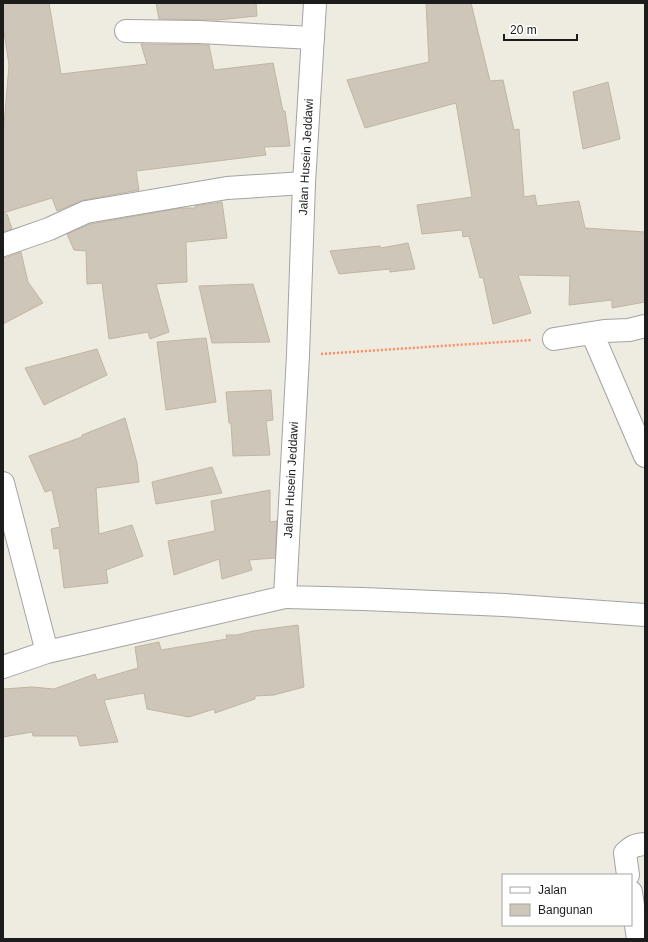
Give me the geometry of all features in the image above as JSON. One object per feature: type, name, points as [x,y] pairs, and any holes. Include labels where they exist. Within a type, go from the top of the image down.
[{"type":"street","name":"Jalan Husein Jeddawi","points":[[284,597],[298,355],[304,183],[315,3]]},
{"type":"street","points":[[126,31],[199,32],[313,38]]},
{"type":"street","points":[[3,245],[49,229],[86,212],[227,188],[304,183]]},
{"type":"street","points":[[554,339],[604,331],[630,330],[645,326]]},
{"type":"street","points":[[592,333],[645,456]]},
{"type":"street","points":[[3,483],[47,652]]},
{"type":"street","points":[[3,667],[47,652],[284,597],[504,605],[645,615]]},
{"type":"street","points":[[628,874],[626,853],[631,847],[645,844]]},
{"type":"street","points":[[632,899],[638,939]]},
{"type":"path","points":[[298,355],[554,339]]},
{"type":"building","points":[[3,3],[49,3],[61,74],[147,64],[141,44],[209,45],[214,70],[273,63],[283,111],[285,111],[290,146],[264,147],[266,155],[136,171],[139,190],[84,200],[57,211],[52,198],[3,213],[3,137],[9,65],[3,26]]},
{"type":"building","points":[[156,3],[256,3],[257,16],[218,20],[159,19]]},
{"type":"building","points":[[426,3],[471,3],[490,81],[503,80],[514,130],[519,129],[524,197],[535,195],[537,206],[579,201],[585,228],[645,232],[645,302],[612,308],[612,300],[569,305],[570,276],[518,275],[531,313],[493,324],[483,277],[480,278],[469,236],[463,237],[462,230],[422,234],[417,205],[472,197],[456,103],[365,128],[347,80],[429,62]]},
{"type":"building","points":[[608,82],[620,139],[583,149],[573,92]]},
{"type":"building","points":[[222,202],[227,238],[186,242],[187,282],[156,284],[169,332],[150,339],[148,332],[109,339],[102,283],[87,284],[86,251],[74,250],[67,234],[90,224],[181,208],[195,208],[195,206]]},
{"type":"building","points":[[3,214],[7,214],[12,229],[3,232]]},
{"type":"building","points":[[408,243],[415,269],[390,272],[390,269],[339,274],[330,251],[380,246],[381,248]]},
{"type":"building","points":[[21,252],[28,282],[43,303],[3,324],[3,257]]},
{"type":"building","points":[[253,284],[270,342],[212,343],[199,286]]},
{"type":"building","points":[[206,338],[216,402],[166,410],[157,342]]},
{"type":"building","points":[[97,349],[107,375],[44,405],[25,368]]},
{"type":"building","points":[[271,390],[273,420],[266,421],[270,455],[233,456],[231,423],[229,423],[226,392]]},
{"type":"building","points":[[125,418],[137,463],[139,482],[96,488],[99,534],[132,525],[143,556],[106,570],[108,583],[64,588],[59,548],[54,549],[51,529],[60,527],[52,490],[45,492],[29,456],[82,437],[82,435]]},
{"type":"building","points":[[212,467],[222,493],[156,504],[152,482]]},
{"type":"building","points":[[270,490],[270,522],[277,521],[275,558],[249,560],[252,570],[222,579],[219,559],[174,575],[168,541],[215,531],[211,501]]},
{"type":"building","points":[[298,625],[304,687],[274,695],[255,696],[255,699],[215,713],[214,709],[189,717],[147,709],[144,693],[104,700],[118,742],[80,746],[77,736],[33,736],[32,732],[3,737],[3,689],[32,687],[54,689],[95,674],[97,680],[138,668],[135,647],[159,642],[161,650],[227,639],[226,635],[237,635],[253,631]]}]
